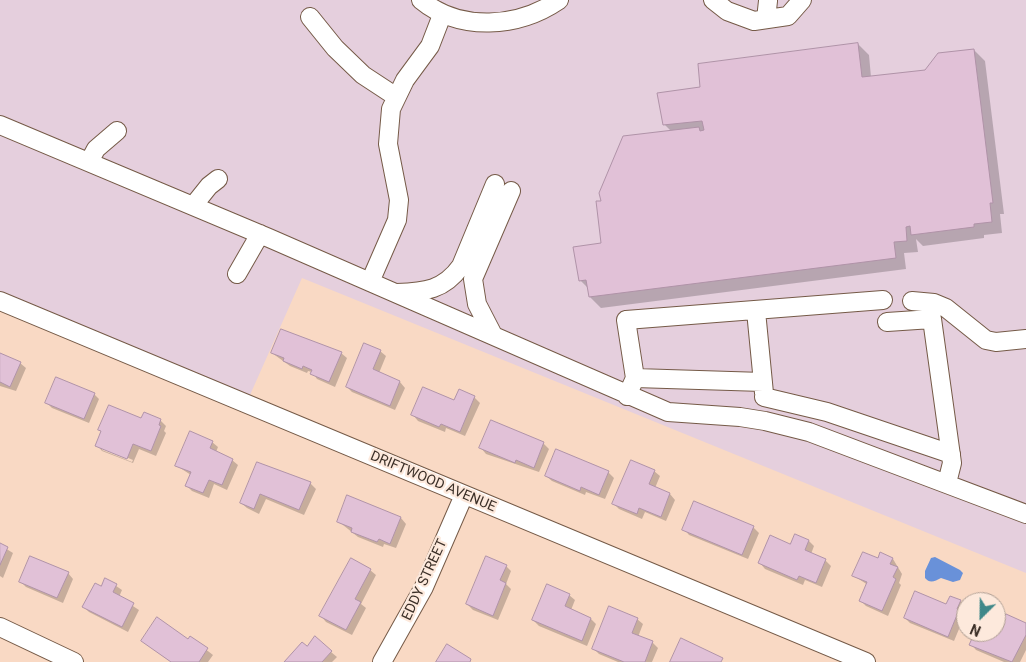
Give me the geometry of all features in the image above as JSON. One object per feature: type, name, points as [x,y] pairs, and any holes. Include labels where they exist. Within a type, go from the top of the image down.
[{"type":"street","points":[[421,0],[442,15],[472,22],[496,22],[523,17],[546,9],[559,0]]},
{"type":"street","points":[[713,0],[727,11],[749,20],[788,16],[802,0]]},
{"type":"street","points":[[766,19],[769,0]]},
{"type":"street","points":[[370,282],[397,220],[399,200],[388,144],[388,125],[395,96],[430,46],[442,15]]},
{"type":"street","points":[[310,17],[335,48],[362,75],[395,96]]},
{"type":"street","points":[[0,125],[260,234],[493,335],[627,396],[668,412],[765,421],[809,432],[1026,514]]},
{"type":"street","points":[[89,162],[96,149],[116,131]]},
{"type":"street","points":[[193,206],[208,186],[218,179]]},
{"type":"street","points":[[394,293],[428,290],[448,282],[461,266],[503,188],[473,279],[477,304],[493,335]]},
{"type":"street","points":[[237,274],[260,234]]},
{"type":"street","points":[[627,396],[635,378],[626,320],[883,300]]},
{"type":"street","name":"DRIFTWOOD AVENUE","points":[[0,301],[866,662]]},
{"type":"street","points":[[912,301],[934,302],[946,308],[986,340],[996,342],[1026,339]]},
{"type":"street","points":[[756,311],[764,390],[765,421]]},
{"type":"street","points":[[887,322],[932,319],[952,464],[947,483]]},
{"type":"street","points":[[635,378],[764,390],[951,454]]},
{"type":"street","name":"EDDY STREET","points":[[382,662],[424,587],[464,495]]},
{"type":"street","points":[[0,627],[74,662]]},
{"type":"shaded area","points":[[0,0],[1026,0],[1026,573],[302,278],[246,404],[0,301]]},
{"type":"water","points":[[935,557],[960,570],[963,573],[960,580],[953,582],[941,578],[933,581],[927,580],[925,578],[925,571],[931,558]]},
{"type":"building","points":[[858,43],[862,77],[925,70],[938,53],[974,49],[993,203],[990,203],[992,222],[974,224],[974,227],[911,235],[910,226],[906,227],[907,241],[894,242],[896,258],[589,297],[586,280],[579,281],[573,247],[601,243],[596,201],[601,201],[599,193],[623,136],[699,127],[700,131],[704,130],[702,121],[663,125],[657,93],[700,87],[698,64]]},
{"type":"building","points":[[281,329],[342,352],[329,382],[310,374],[312,370],[303,366],[302,369],[283,361],[284,358],[271,353]]},
{"type":"building","points":[[364,343],[381,350],[373,369],[400,381],[390,406],[346,387]]},
{"type":"building","points":[[0,353],[21,362],[10,387],[0,382]]},
{"type":"building","points":[[56,377],[95,393],[84,419],[45,403]]},
{"type":"building","points":[[423,387],[454,400],[459,389],[475,396],[460,432],[441,424],[439,427],[411,415]]},
{"type":"building","points":[[109,405],[141,418],[144,412],[161,419],[159,425],[161,426],[151,451],[133,444],[127,459],[95,446],[101,431],[98,430]]},
{"type":"building","points":[[491,420],[544,442],[534,468],[516,460],[515,463],[479,448]]},
{"type":"building","points":[[190,431],[213,441],[210,448],[233,459],[222,485],[209,480],[203,493],[185,486],[191,472],[175,466]]},
{"type":"building","points":[[556,449],[609,471],[599,495],[581,487],[580,491],[545,476]]},
{"type":"building","points":[[631,460],[655,470],[649,484],[670,493],[661,517],[639,508],[637,514],[612,504]]},
{"type":"building","points":[[257,462],[311,482],[299,510],[260,494],[254,509],[240,503]]},
{"type":"building","points":[[347,495],[401,517],[390,544],[379,539],[377,542],[351,532],[352,528],[337,522]]},
{"type":"building","points":[[694,501],[754,526],[742,555],[682,530]]},
{"type":"building","points":[[795,534],[809,540],[805,550],[826,559],[816,583],[799,576],[797,580],[758,563],[770,535],[790,544]]},
{"type":"building","points":[[0,543],[8,547],[0,565]]},
{"type":"building","points":[[863,552],[878,558],[880,552],[893,558],[890,564],[898,567],[893,577],[896,579],[882,611],[859,601],[867,582],[852,576]]},
{"type":"building","points":[[30,556],[69,572],[57,598],[19,582]]},
{"type":"building","points":[[486,556],[507,565],[500,580],[506,583],[493,616],[466,604]]},
{"type":"building","points":[[351,558],[371,569],[355,599],[361,602],[346,630],[319,616]]},
{"type":"building","points":[[105,578],[117,584],[113,592],[134,603],[122,627],[82,607],[95,583],[101,586]]},
{"type":"building","points":[[547,584],[570,594],[565,606],[591,618],[582,641],[532,620]]},
{"type":"building","points":[[915,591],[946,604],[950,596],[956,598],[956,617],[948,637],[904,618]]},
{"type":"building","points":[[609,606],[638,618],[632,633],[653,641],[645,662],[624,662],[592,649]]},
{"type":"building","points":[[1006,614],[1026,623],[1026,635],[1012,662],[969,645],[970,642],[1006,642]]},
{"type":"building","points":[[157,617],[188,639],[190,636],[208,648],[199,662],[171,662],[141,641]]},
{"type":"building","points":[[315,636],[332,651],[322,662],[284,662],[302,642],[307,646]]},
{"type":"building","points":[[681,638],[723,658],[721,662],[670,662]]},
{"type":"building","points":[[447,644],[471,659],[470,662],[436,662]]}]
